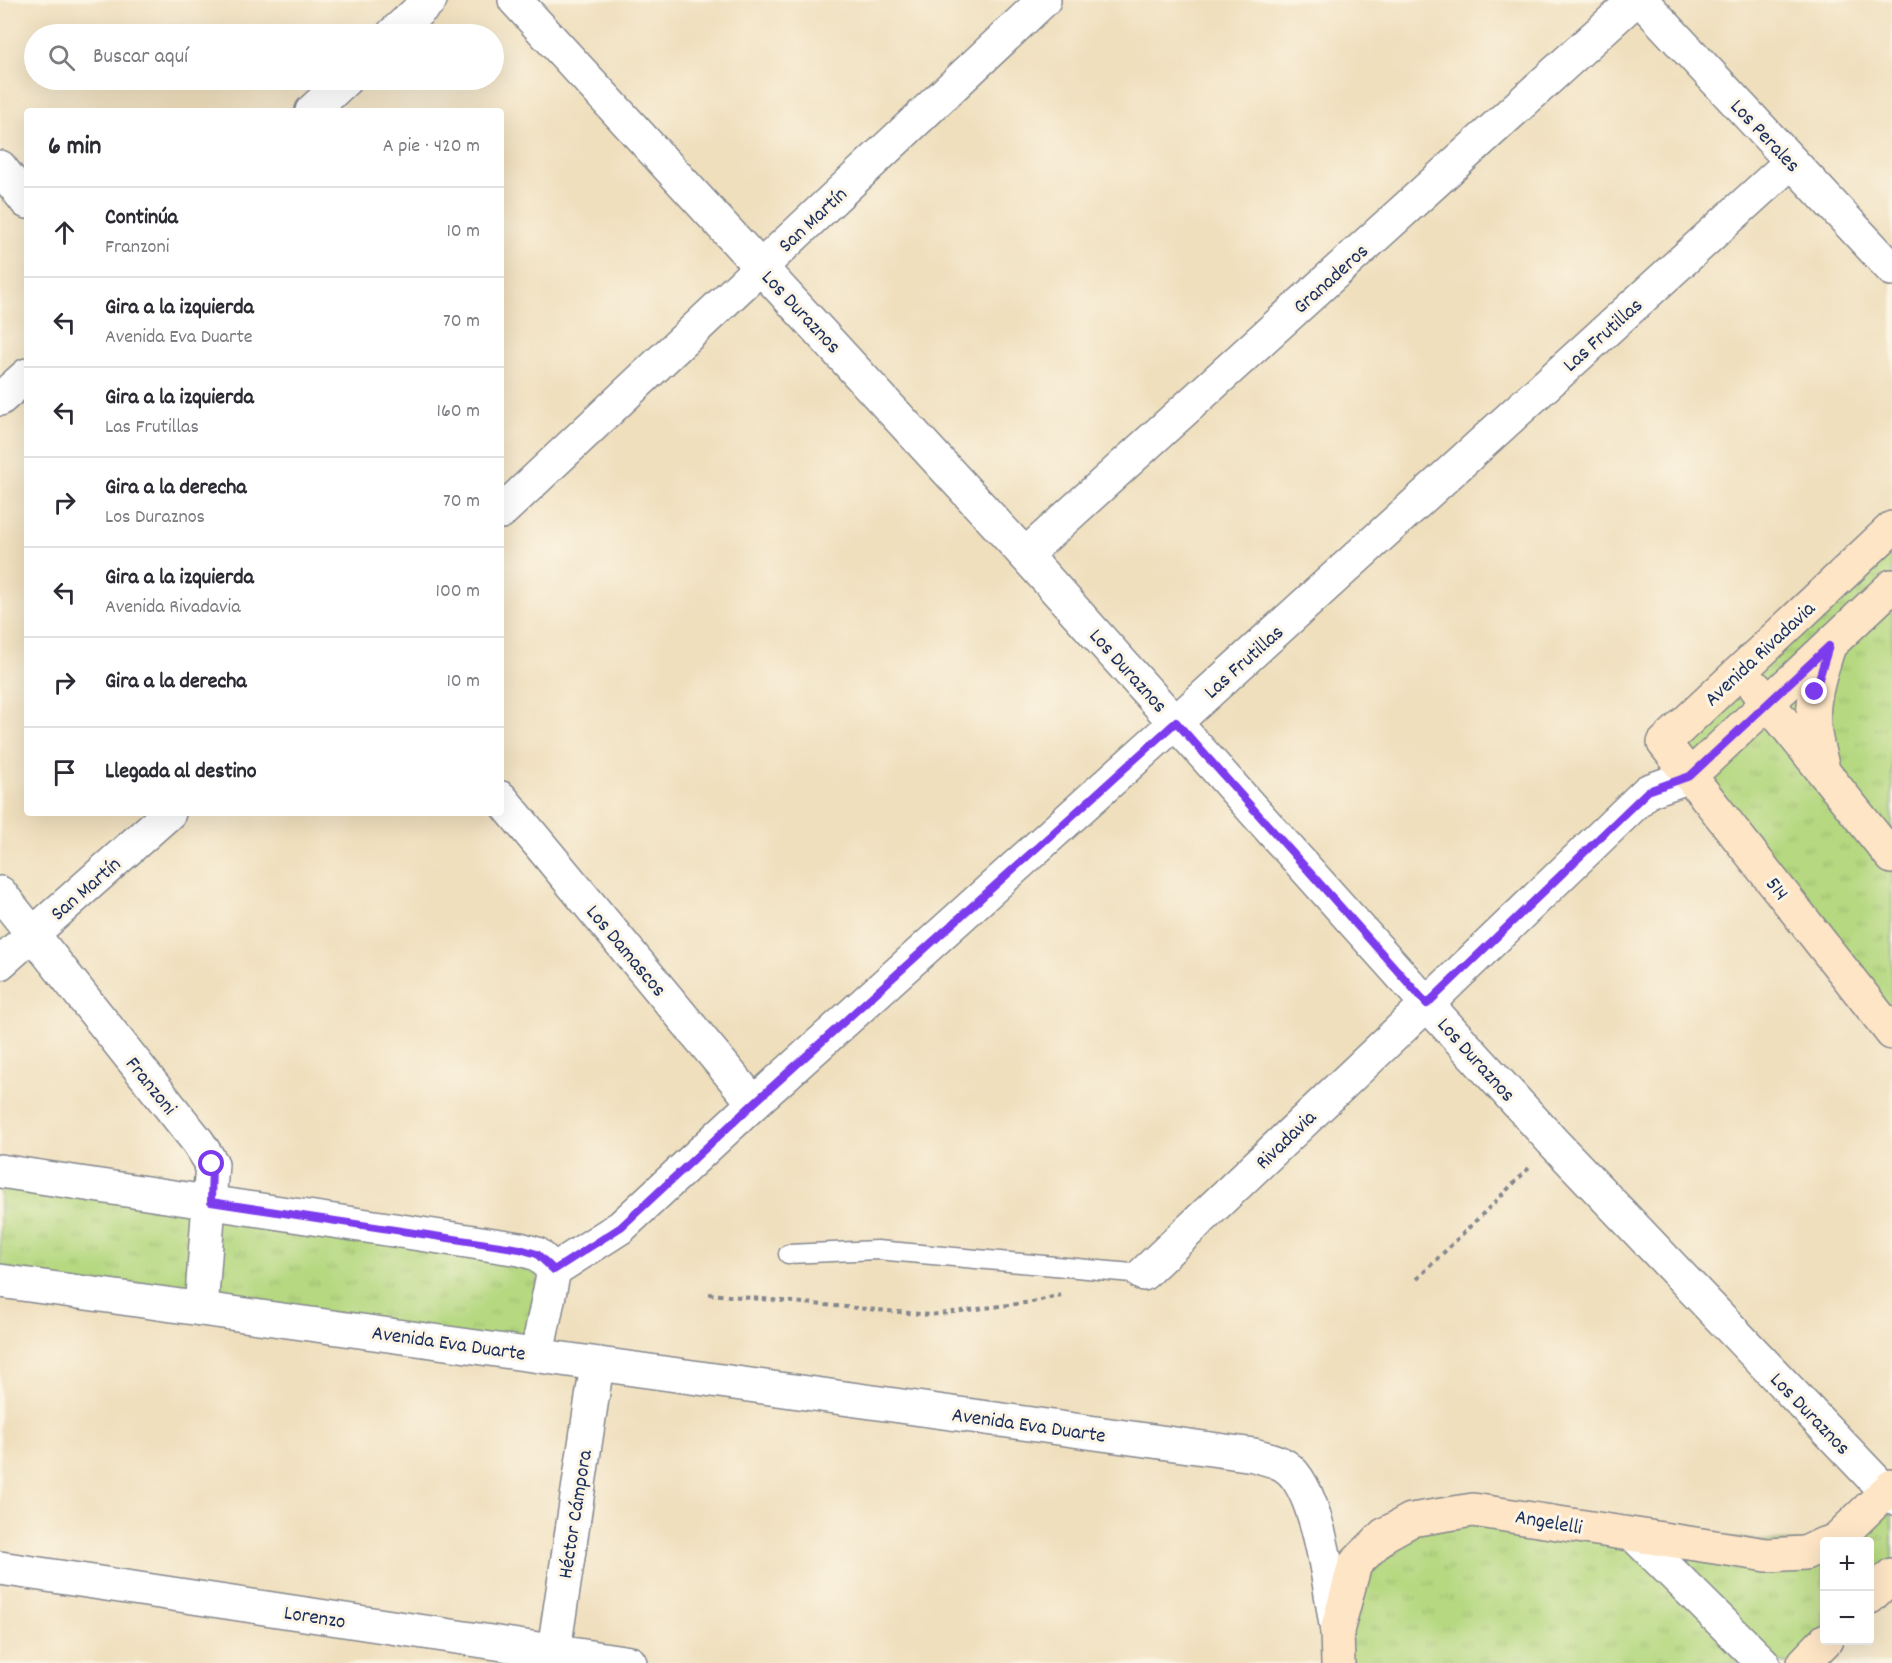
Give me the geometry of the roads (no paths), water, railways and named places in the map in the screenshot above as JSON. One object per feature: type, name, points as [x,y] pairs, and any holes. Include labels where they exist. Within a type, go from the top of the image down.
[{"type":"main road","name":"Avenida Rivadavia","points":[[1664,743],[1892,528]]},
{"type":"main road","name":"Avenida Rivadavia","points":[[1690,776],[1892,586]]},
{"type":"main road","points":[[1824,773],[1812,729],[1815,692],[1829,646]]},
{"type":"main road","points":[[1741,670],[1892,857]]},
{"type":"main road","name":"514","points":[[1664,743],[1892,1034]]},
{"type":"main road","points":[[1839,1537],[1890,1492]]},
{"type":"main road","name":"Angelelli","points":[[1338,1663],[1337,1631],[1355,1564],[1384,1535],[1411,1520],[1473,1510],[1767,1556],[1805,1553],[1820,1546]]},
{"type":"main road","points":[[1874,1592],[1892,1575]]},
{"type":"main road","points":[[1804,1663],[1822,1645]]},
{"type":"street","points":[[404,24],[430,0]]},
{"type":"street","name":"Los Duraznos","points":[[515,0],[1026,555],[1554,1143],[1890,1492]]},
{"type":"street","name":"San Martín","points":[[504,509],[1044,0]]},
{"type":"street","name":"Granaderos","points":[[1026,555],[1635,0]]},
{"type":"street","name":"Los Perales","points":[[1641,0],[1892,269]]},
{"type":"street","points":[[315,108],[334,90]]},
{"type":"street","name":"Las Frutillas","points":[[554,1270],[621,1227],[754,1103],[1791,162]]},
{"type":"street","points":[[0,167],[24,198]]},
{"type":"street","points":[[0,399],[24,378]]},
{"type":"street","name":"Avenida Rivadavia","points":[[1648,791],[1664,743]]},
{"type":"street","name":"Avenida Rivadavia","points":[[1427,1004],[1648,791],[1690,776]]},
{"type":"street","name":"Los Damascos","points":[[504,802],[754,1103]]},
{"type":"street","name":"San Martín","points":[[0,963],[166,816]]},
{"type":"street","name":"Franzoni","points":[[0,893],[198,1142],[212,1164],[211,1202],[201,1309]]},
{"type":"street","name":"Rivadavia","points":[[1143,1274],[1427,1004]]},
{"type":"street","points":[[0,1171],[520,1249],[537,1254],[554,1270]]},
{"type":"street","name":"Avenida Eva Duarte","points":[[537,1354],[554,1270]]},
{"type":"street","name":"Avenida Eva Duarte","points":[[0,1281],[1254,1455],[1285,1466],[1302,1485],[1320,1533],[1337,1631]]},
{"type":"street","name":"Héctor Cámpora","points":[[553,1657],[597,1365]]},
{"type":"street","points":[[1635,1536],[1763,1663]]},
{"type":"street","name":"Lorenzo","points":[[0,1568],[553,1657],[630,1663]]},
{"type":"lane","points":[[788,1254],[877,1250],[1143,1274]]}]
